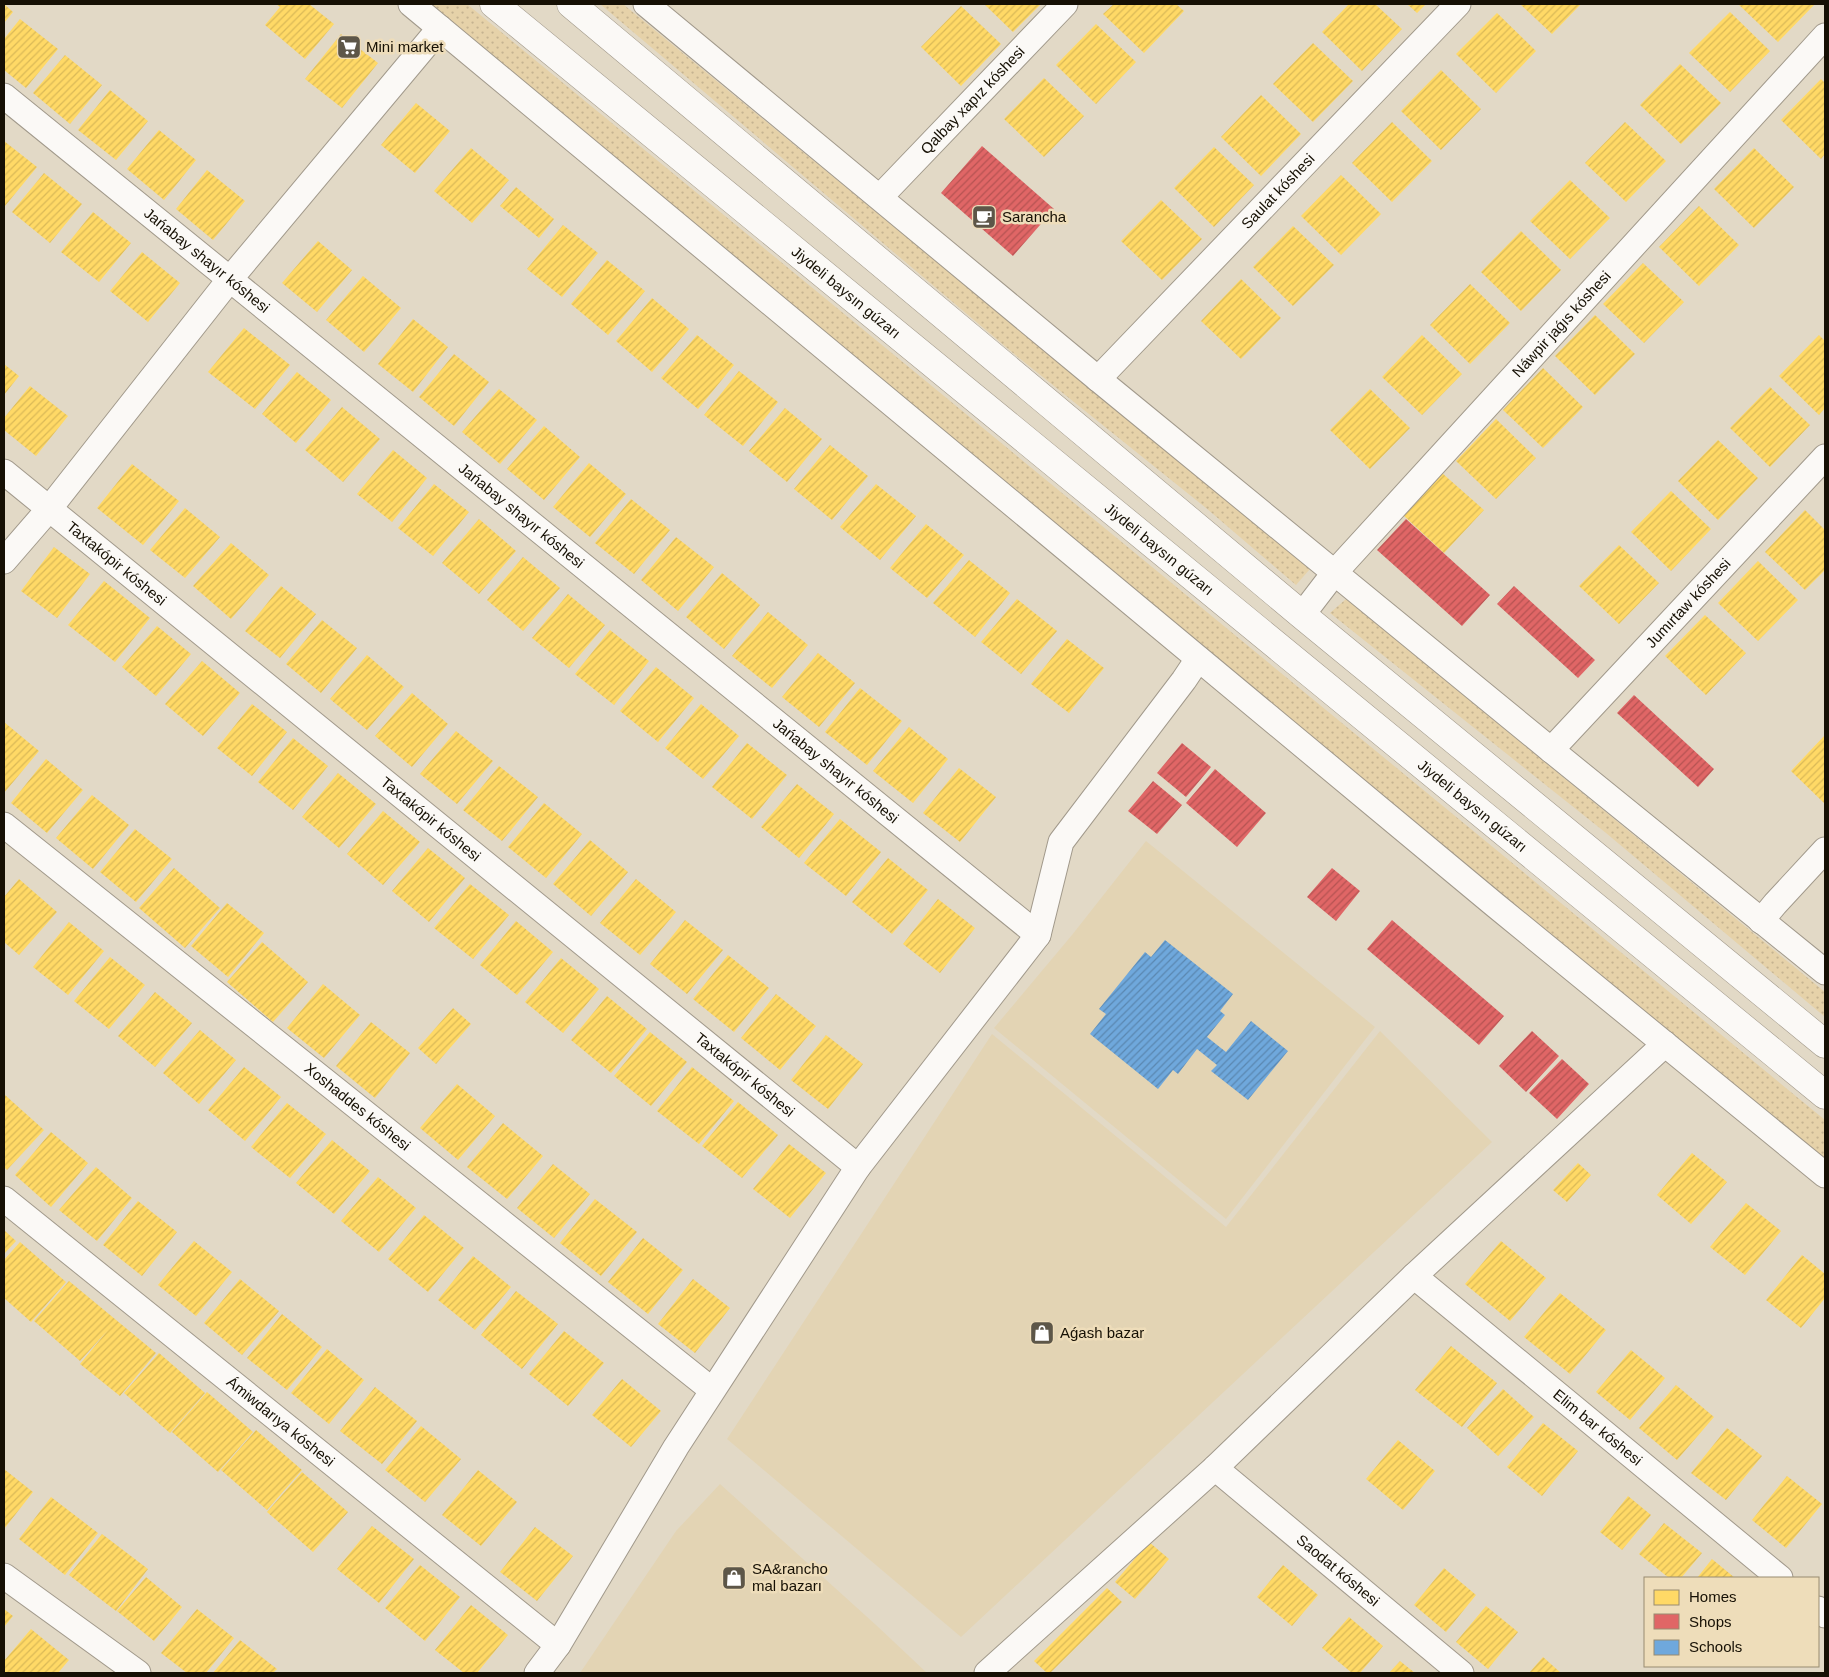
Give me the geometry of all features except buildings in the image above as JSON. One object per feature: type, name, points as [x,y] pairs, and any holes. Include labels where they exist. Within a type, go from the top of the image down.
[{"type":"main road","name":"Jiydeli baysın gúzarı","points":[[494,4],[1825,1095]]},
{"type":"main road","points":[[571,4],[1302,615],[1825,1044]]},
{"type":"street","points":[[411,4],[1198,658],[1825,1175]]},
{"type":"street","name":"Qalbay xapız kóshesi","points":[[880,197],[1065,4]]},
{"type":"street","name":"Saulat kóshesi","points":[[1098,379],[1458,4]]},
{"type":"street","points":[[658,7],[880,197],[1098,379],[1550,750],[1825,972]]},
{"type":"street","points":[[4,562],[49,509],[230,279],[440,28]]},
{"type":"street","name":"Náwpir jaǵıs kóshesi","points":[[1302,615],[1335,572],[1825,36]]},
{"type":"street","name":"Jańabay shayır kóshesi","points":[[4,96],[1038,935]]},
{"type":"street","name":"Jumırtaw kóshesi","points":[[1550,750],[1825,457]]},
{"type":"street","name":"Taxtakópir kóshesi","points":[[4,472],[858,1167]]},
{"type":"street","points":[[537,1673],[558,1645],[712,1390],[858,1167],[1038,935],[1061,842],[1184,680],[1198,658]]},
{"type":"street","name":"Xoshaddes kóshesi","points":[[4,825],[712,1390]]},
{"type":"street","points":[[1761,921],[1825,850]]},
{"type":"street","points":[[994,1671],[1215,1468],[1414,1276],[1665,1044]]},
{"type":"street","name":"Ámiwdarıya kóshesi","points":[[4,1198],[558,1645]]},
{"type":"street","name":"Elim bar kóshesi","points":[[1414,1276],[1779,1577]]},
{"type":"street","name":"Saodat kóshesi","points":[[1215,1468],[1461,1673]]},
{"type":"street","points":[[4,1576],[138,1673]]},
{"type":"shaded area","points":[[429,4],[467,4],[1825,1120],[1825,1162],[1181,630]]},
{"type":"shaded area","points":[[600,4],[623,4],[1310,569],[1296,585],[1206,508],[1013,353]]},
{"type":"shaded area","points":[[1346,599],[1825,992],[1825,1017],[1606,833],[1330,613]]},
{"type":"shaded area","points":[[1146,841],[1375,1027],[1226,1219],[994,1028],[1072,935]]},
{"type":"shaded area","name":"Aǵash bazar","points":[[1380,1031],[1492,1142],[961,1637],[727,1439],[992,1034],[1226,1227]]},
{"type":"shaded area","name":"SA&rancho mal bazarı","points":[[720,1484],[927,1673],[580,1673],[676,1531]]},
{"type":"place","name":"Mini market","points":[[349,47]]},
{"type":"place","name":"Sarancha","points":[[984,217]]},
{"type":"place","name":"Aǵash bazar","points":[[1042,1333]]},
{"type":"place","name":"SA&rancho mal bazarı","points":[[734,1578]]}]
